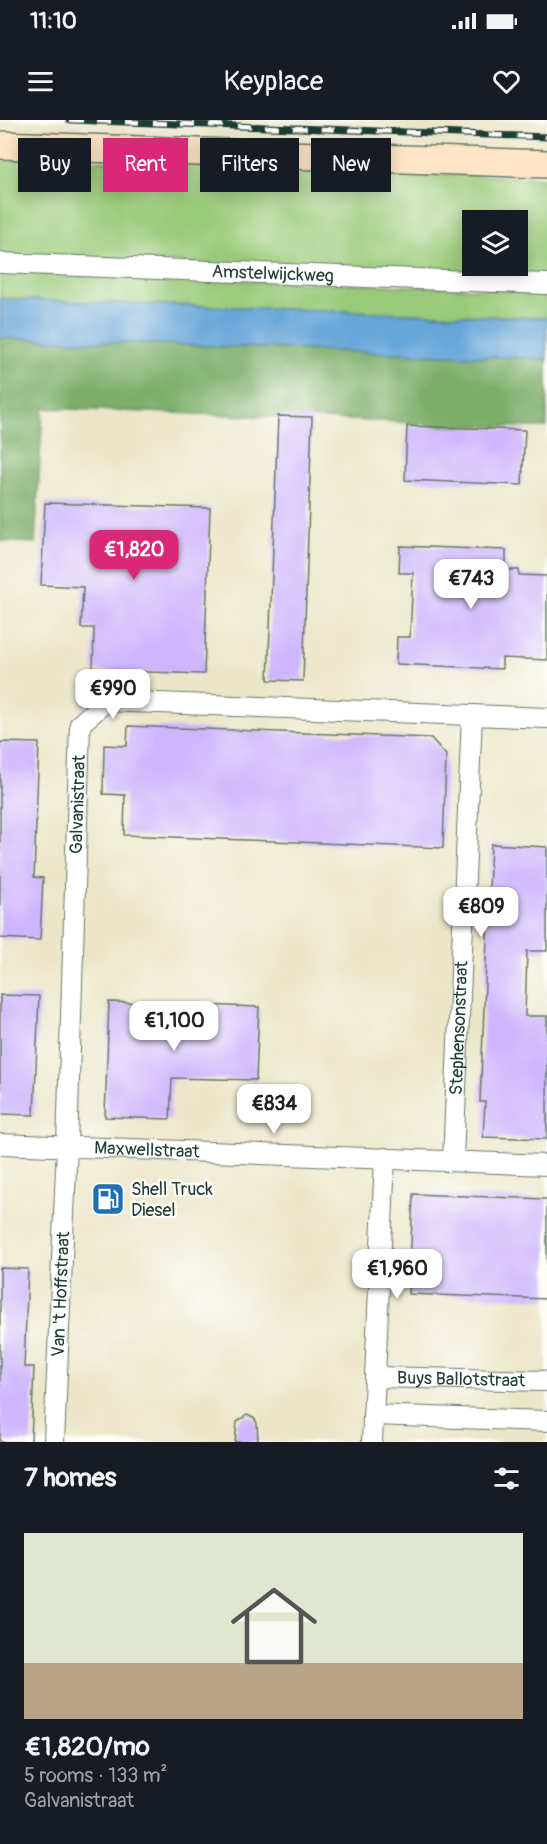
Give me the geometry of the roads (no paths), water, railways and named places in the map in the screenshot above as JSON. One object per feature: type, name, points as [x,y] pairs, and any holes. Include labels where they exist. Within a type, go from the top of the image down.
[{"type":"street","points":[[0,145],[547,164]]},
{"type":"street","name":"Amstelwijckweg","points":[[0,263],[547,284]]},
{"type":"street","name":"Galvanistraat","points":[[67,1146],[80,724],[105,701],[547,718]]},
{"type":"street","name":"Stephensonstraat","points":[[453,1161],[472,715]]},
{"type":"street","name":"Maxwellstraat","points":[[0,1144],[547,1165]]},
{"type":"street","name":"Van 't Hoffstraat","points":[[54,1442],[67,1146]]},
{"type":"street","name":"Buys Ballotstraat","points":[[372,1442],[385,1158]]},
{"type":"street","name":"Buys Ballotstraat","points":[[375,1377],[547,1381]]},
{"type":"street","points":[[373,1415],[547,1421]]},
{"type":"water","points":[[0,299],[547,318],[547,359],[0,338]]},
{"type":"railway","points":[[69,120],[547,137]]},
{"type":"place","name":"Shell Truck Diesel","points":[[108,1199]]}]
